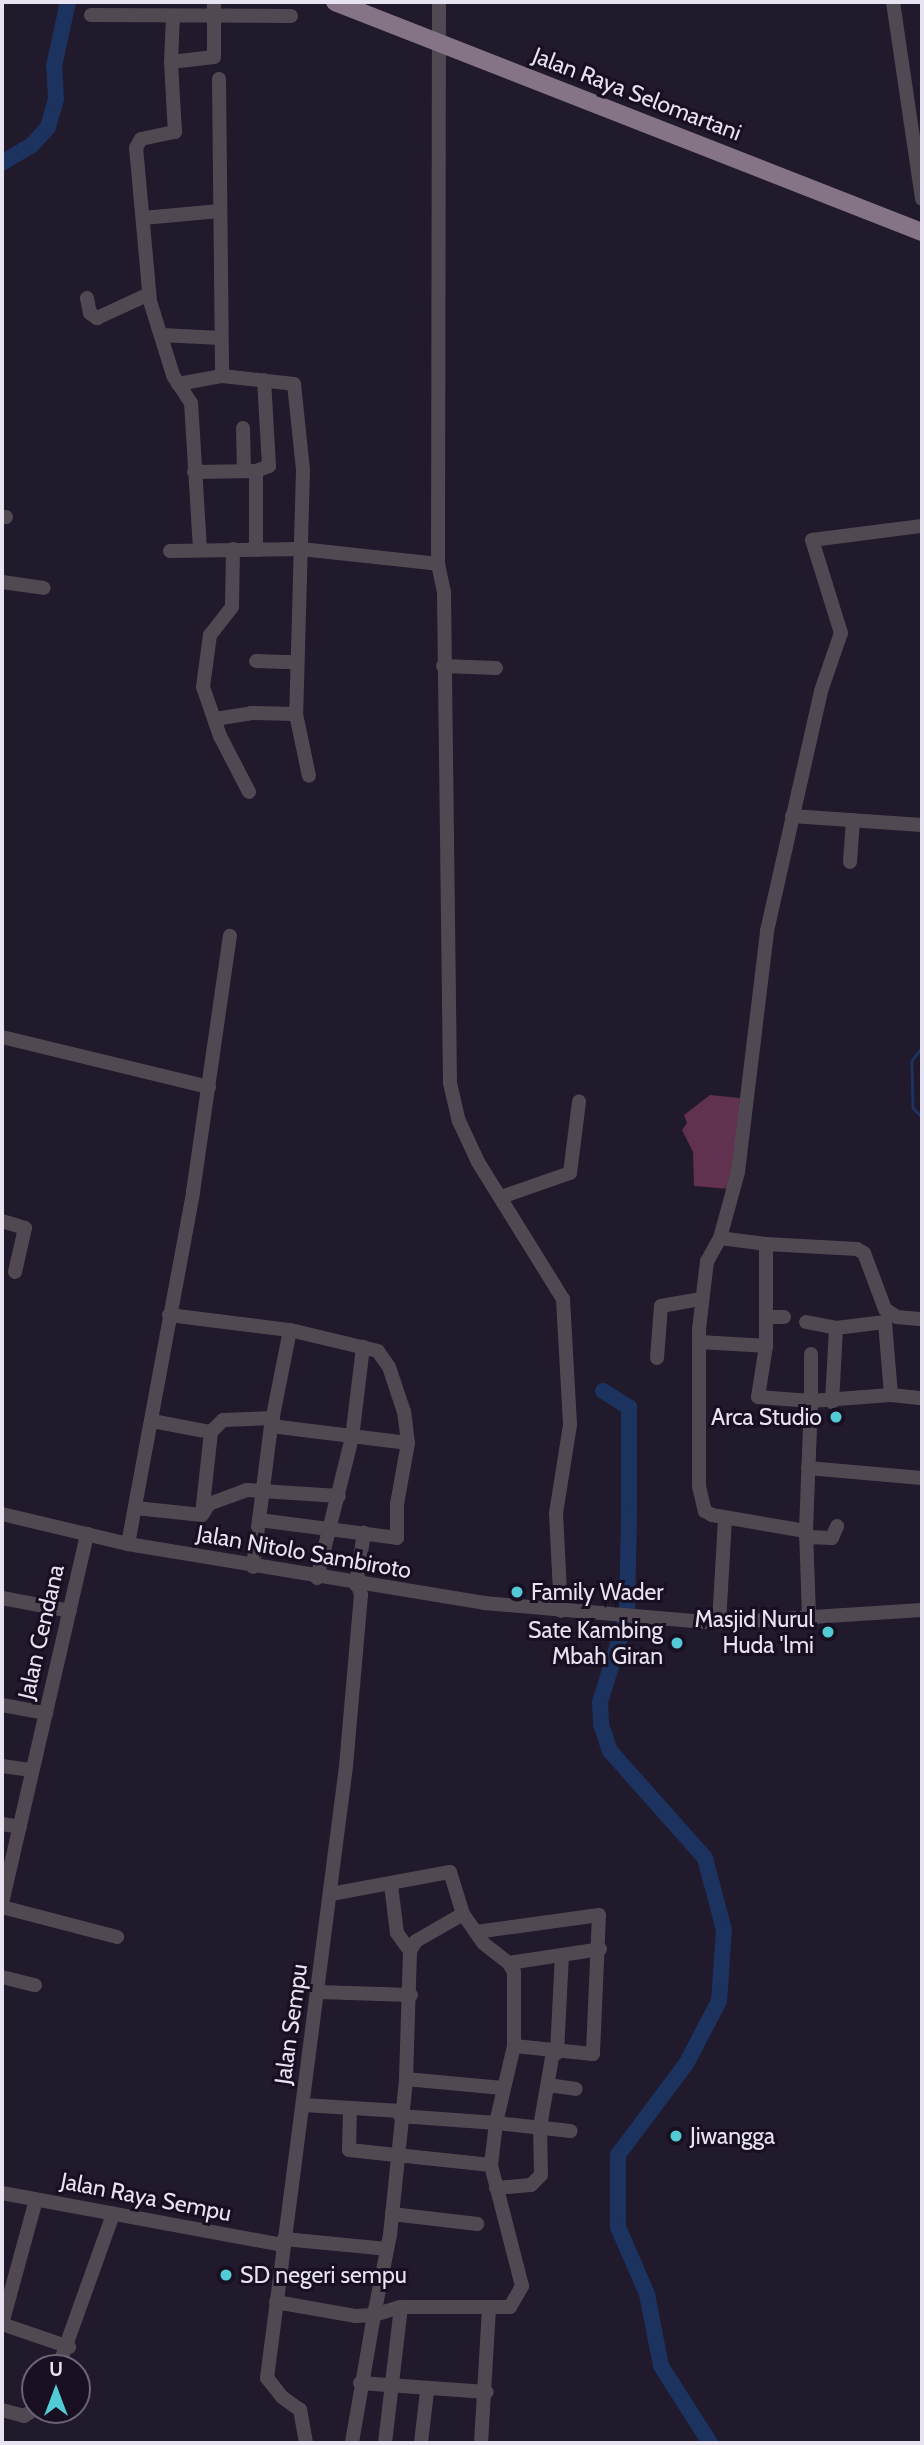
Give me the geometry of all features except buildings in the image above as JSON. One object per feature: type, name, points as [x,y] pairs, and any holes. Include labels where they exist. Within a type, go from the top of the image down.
[{"type":"main road","name":"Jalan Raya Selomartani","points":[[335,2],[446,40],[604,107],[922,232]]},
{"type":"street","points":[[439,2],[446,40],[438,564],[444,585],[450,1083],[459,1121],[563,1299],[570,1425],[556,1514],[561,1611]]},
{"type":"street","points":[[893,2],[922,199]]},
{"type":"street","points":[[91,15],[154,9],[173,16],[214,9],[291,16]]},
{"type":"street","points":[[171,62],[214,57],[214,9]]},
{"type":"street","points":[[173,16],[171,62],[175,132],[141,139],[136,148],[149,294],[178,384],[191,403],[200,549]]},
{"type":"street","points":[[219,79],[222,376]]},
{"type":"street","points":[[144,218],[220,211]]},
{"type":"street","points":[[87,298],[90,313],[97,318],[149,294]]},
{"type":"street","points":[[161,335],[221,338]]},
{"type":"street","points":[[178,384],[222,376],[294,384],[303,470],[295,662],[296,714],[309,776]]},
{"type":"street","points":[[194,472],[250,471],[270,463],[264,380]]},
{"type":"street","points":[[243,428],[250,471],[256,550]]},
{"type":"street","points":[[837,1526],[832,1538],[725,1519],[705,1511],[699,1486],[698,1342],[701,1299],[707,1261],[720,1238],[738,1172],[760,980],[792,816],[821,691],[841,633],[812,540],[922,526]]},
{"type":"street","points":[[170,551],[301,549],[438,564]]},
{"type":"street","points":[[233,550],[232,607],[210,635],[204,683],[215,719],[248,792]]},
{"type":"street","points":[[2,582],[44,588]]},
{"type":"street","points":[[256,661],[295,662]]},
{"type":"street","points":[[443,666],[496,668]]},
{"type":"street","points":[[215,719],[251,713],[296,714]]},
{"type":"street","points":[[792,816],[922,825]]},
{"type":"street","points":[[850,862],[853,820]]},
{"type":"street","points":[[128,1544],[152,1421],[209,1087],[230,936]]},
{"type":"street","points":[[2,1037],[209,1087]]},
{"type":"street","points":[[501,1197],[570,1173],[579,1102]]},
{"type":"street","points":[[2,1221],[26,1228],[13,1272]]},
{"type":"street","points":[[720,1238],[766,1244],[857,1248],[864,1253],[886,1317],[891,1395]]},
{"type":"street","points":[[766,1244],[766,1346],[758,1397],[832,1402],[891,1395],[922,1398]]},
{"type":"street","points":[[657,1358],[662,1306],[701,1299]]},
{"type":"street","points":[[169,1315],[290,1330],[363,1347],[378,1352],[389,1367],[404,1412],[408,1443],[397,1504],[397,1538],[259,1520]]},
{"type":"street","points":[[767,1317],[784,1318]]},
{"type":"street","points":[[806,1322],[836,1328],[886,1317],[922,1319]]},
{"type":"street","points":[[832,1402],[836,1328]]},
{"type":"street","points":[[253,1567],[272,1422],[290,1330]]},
{"type":"street","points":[[698,1342],[766,1346]]},
{"type":"street","points":[[317,1578],[333,1529],[352,1438],[363,1347]]},
{"type":"street","points":[[809,1616],[806,1534],[811,1354]]},
{"type":"street","points":[[201,1515],[211,1432],[223,1420],[272,1422],[352,1438],[408,1443]]},
{"type":"street","points":[[152,1421],[211,1432]]},
{"type":"street","points":[[808,1468],[922,1478]]},
{"type":"street","points":[[201,1515],[209,1504],[237,1492],[263,1490],[339,1496]]},
{"type":"street","points":[[136,1508],[201,1515]]},
{"type":"street","name":"Jalan Nitolo Sambiroto","points":[[2,1514],[128,1544],[361,1588],[484,1603],[719,1623],[922,1610]]},
{"type":"street","points":[[719,1623],[725,1519]]},
{"type":"street","name":"Jalan Sempu","points":[[306,2443],[300,2410],[282,2397],[267,2378],[331,1894],[364,1533]]},
{"type":"street","name":"Jalan Cendana","points":[[2,1905],[87,1534]]},
{"type":"street","points":[[2,1598],[70,1611]]},
{"type":"street","points":[[2,1706],[46,1713]]},
{"type":"street","points":[[2,1766],[32,1770]]},
{"type":"street","points":[[2,1824],[20,1827]]},
{"type":"street","points":[[331,1894],[391,1885],[440,1871],[450,1872],[463,1914],[494,1955],[509,1963],[600,1949]]},
{"type":"street","points":[[391,1885],[397,1933],[410,1951]]},
{"type":"street","points":[[2,1905],[117,1937]]},
{"type":"street","points":[[352,2443],[360,2383],[392,2214],[406,2079],[411,1995],[410,1951],[416,1941],[463,1914]]},
{"type":"street","points":[[476,1932],[598,1914],[600,1949],[595,2051],[555,2052],[514,2046]]},
{"type":"street","points":[[496,2188],[537,2183],[541,2175],[540,2127],[555,2052],[562,1955]]},
{"type":"street","points":[[276,2302],[355,2316],[374,2315],[401,2307],[510,2307],[522,2286],[491,2165],[496,2123],[514,2046],[517,2000],[509,1963]]},
{"type":"street","points":[[2,1977],[35,1985]]},
{"type":"street","points":[[319,1992],[411,1995]]},
{"type":"street","points":[[406,2079],[503,2088]]},
{"type":"street","points":[[548,2085],[576,2089]]},
{"type":"street","points":[[303,2105],[496,2123],[513,2128],[540,2127],[571,2131]]},
{"type":"street","points":[[350,2109],[349,2150],[491,2165]]},
{"type":"street","name":"Jalan Raya Sempu","points":[[2,2193],[283,2242],[387,2249]]},
{"type":"street","points":[[36,2200],[2,2324],[69,2347]]},
{"type":"street","points":[[65,2354],[113,2214]]},
{"type":"street","points":[[392,2214],[477,2224]]},
{"type":"street","points":[[385,2443],[401,2307]]},
{"type":"street","points":[[481,2443],[489,2309]]},
{"type":"street","points":[[360,2383],[428,2391],[486,2392]]},
{"type":"street","points":[[421,2443],[428,2391]]},
{"type":"street","points":[[2,2410],[21,2415]]},
{"type":"shaded area","points":[[710,1095],[740,1098],[730,1189],[694,1186],[693,1152],[682,1130],[687,1123],[684,1115]]},
{"type":"waterway","points":[[2,163],[32,145],[48,127],[56,99],[54,66],[68,2]]},
{"type":"waterway","points":[[922,1048],[912,1061],[913,1108],[922,1117]]},
{"type":"waterway","points":[[603,1391],[629,1407],[629,1517],[627,1615],[600,1702],[601,1724],[610,1751],[705,1858],[724,1930],[719,2001],[686,2064],[618,2155],[618,2227],[647,2294],[661,2366],[710,2443]]},
{"type":"place","name":"Arca Studio","points":[[836,1417]]},
{"type":"place","name":"Family Wader","points":[[517,1592]]},
{"type":"place","name":"Masjid Nurul Huda 'lmi","points":[[828,1632]]},
{"type":"place","name":"Sate Kambing Mbah Giran","points":[[677,1643]]},
{"type":"place","name":"Jiwangga","points":[[676,2136]]},
{"type":"place","name":"SD negeri sempu","points":[[226,2275]]}]
